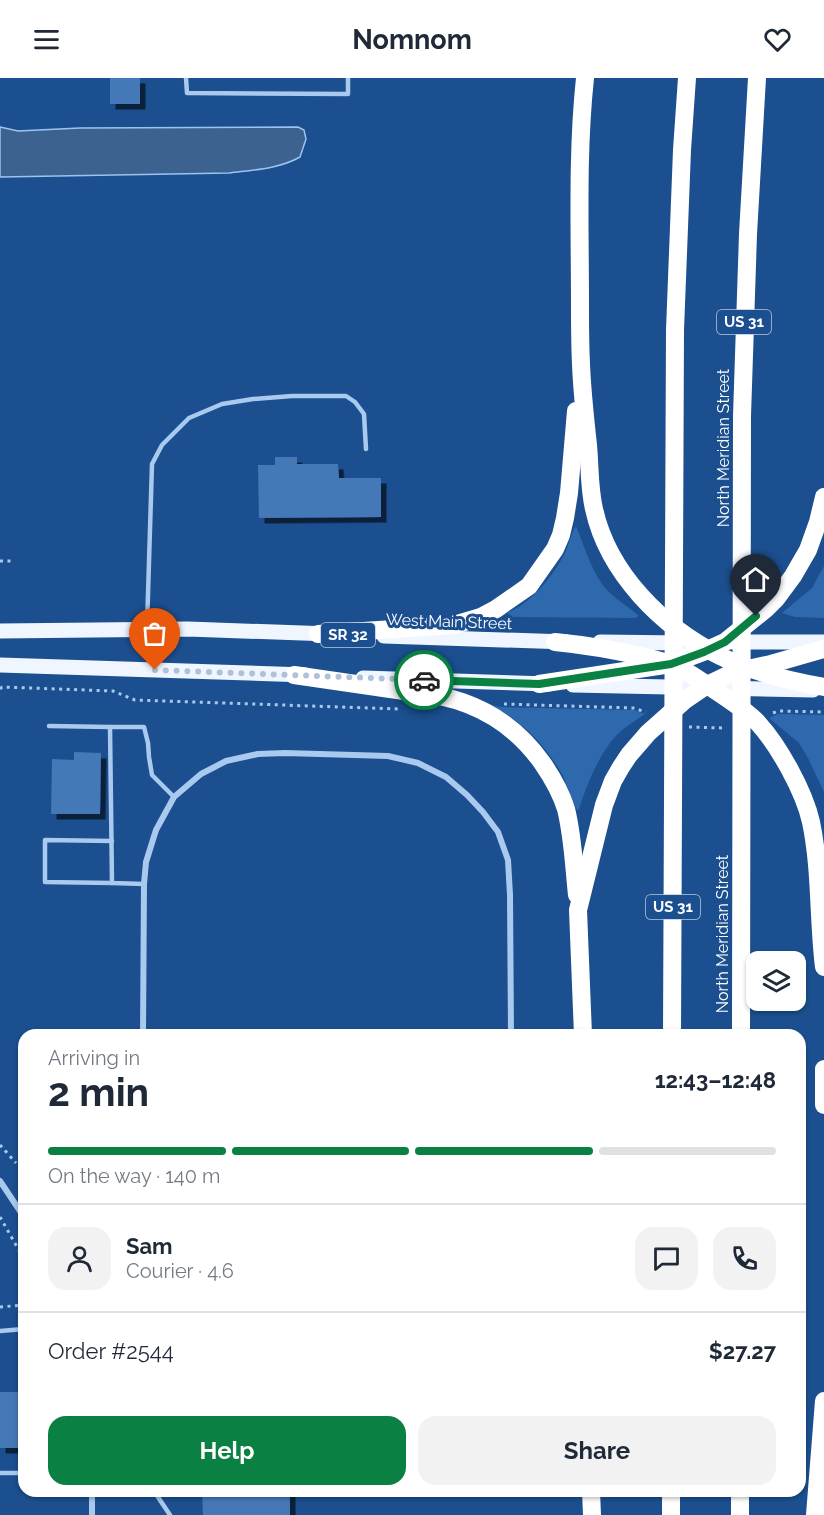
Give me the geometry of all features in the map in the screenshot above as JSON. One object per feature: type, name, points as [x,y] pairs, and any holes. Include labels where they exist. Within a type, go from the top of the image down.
[{"type":"highway","points":[[318,634],[454,625],[481,617],[529,586],[555,549],[566,518],[580,365],[581,127],[585,78]]},
{"type":"highway","name":"US 31","points":[[672,1029],[675,330],[687,78]]},
{"type":"highway","name":"North Meridian Street","points":[[741,1029],[744,324],[757,78]]},
{"type":"highway","points":[[580,365],[594,508],[608,546],[623,574],[647,604],[684,634],[710,645],[721,656],[750,668],[824,689]]},
{"type":"highway","points":[[539,684],[671,664],[710,645],[767,608],[793,576],[808,550],[824,497]]},
{"type":"highway","points":[[555,642],[616,650],[671,664],[682,669],[757,722],[788,767],[802,794],[810,821],[816,854],[824,967]]},
{"type":"highway","points":[[578,910],[604,805],[617,774],[629,755],[648,733],[686,700],[734,672],[824,649]]},
{"type":"highway","points":[[294,675],[428,693],[449,698],[483,710],[500,720],[524,740],[537,755],[550,773],[565,806],[570,825],[578,910],[583,1029]]},
{"type":"highway","points":[[824,1069],[824,1105]]},
{"type":"highway","points":[[815,1515],[824,1401]]},
{"type":"highway","points":[[591,1497],[592,1515]]},
{"type":"highway","points":[[671,1497],[671,1515]]},
{"type":"highway","points":[[740,1497],[740,1515]]},
{"type":"main road","name":"West Main Street","points":[[0,631],[211,630],[710,645],[824,642]]},
{"type":"main road","points":[[0,665],[539,684],[824,689]]},
{"type":"street","points":[[143,1029],[144,884],[146,862],[156,830],[174,797],[201,774],[226,761],[258,753],[285,753],[388,756],[418,763],[446,777],[483,812],[498,832],[508,860],[511,1029]]},
{"type":"street","points":[[0,1181],[18,1208]]},
{"type":"street","points":[[92,1497],[92,1515]]},
{"type":"lane","points":[[186,78],[187,93],[348,94],[348,78]]},
{"type":"lane","points":[[147,630],[152,464],[162,445],[189,418],[222,404],[253,399],[346,396],[355,402],[364,414],[366,449]]},
{"type":"lane","points":[[49,726],[144,727],[152,775],[174,797]]},
{"type":"lane","points":[[110,727],[112,883]]},
{"type":"lane","points":[[112,841],[45,840],[45,882],[144,884]]},
{"type":"lane","points":[[0,1331],[18,1330]]},
{"type":"lane","points":[[0,1473],[18,1473]]},
{"type":"lane","points":[[157,1497],[170,1515]]},
{"type":"path","points":[[0,561],[12,561]]},
{"type":"path","points":[[0,1145],[16,1162]]},
{"type":"path","points":[[0,1218],[18,1246]]},
{"type":"path","points":[[0,1307],[18,1306]]},
{"type":"shaded area","points":[[0,127],[18,131],[80,128],[298,127],[304,130],[306,139],[300,157],[274,167],[256,170],[229,173],[0,177]]},
{"type":"shaded area","points":[[576,526],[602,584],[639,616],[635,618],[513,617],[507,613],[533,596],[548,580],[565,553]]},
{"type":"shaded area","points":[[824,566],[824,618],[795,617],[782,613],[812,588]]},
{"type":"shaded area","points":[[491,705],[634,710],[645,714],[609,744],[577,810],[563,776],[541,744],[523,726]]},
{"type":"shaded area","points":[[778,714],[824,715],[824,792],[799,743],[769,718]]},
{"type":"building","points":[[110,78],[140,78],[140,104],[110,104]]},
{"type":"building","points":[[275,457],[297,457],[297,464],[338,464],[339,478],[381,478],[381,517],[259,518],[258,465],[275,465]]},
{"type":"building","points":[[74,752],[101,753],[100,814],[51,814],[52,759],[74,760]]},
{"type":"building","points":[[0,1392],[18,1392],[18,1448],[0,1448]]},
{"type":"building","points":[[202,1497],[290,1497],[290,1515],[203,1515]]},
{"type":"way so far","points":[[155,670],[424,680]]},
{"type":"route","points":[[424,680],[539,684],[671,664],[725,642],[756,616]]}]
